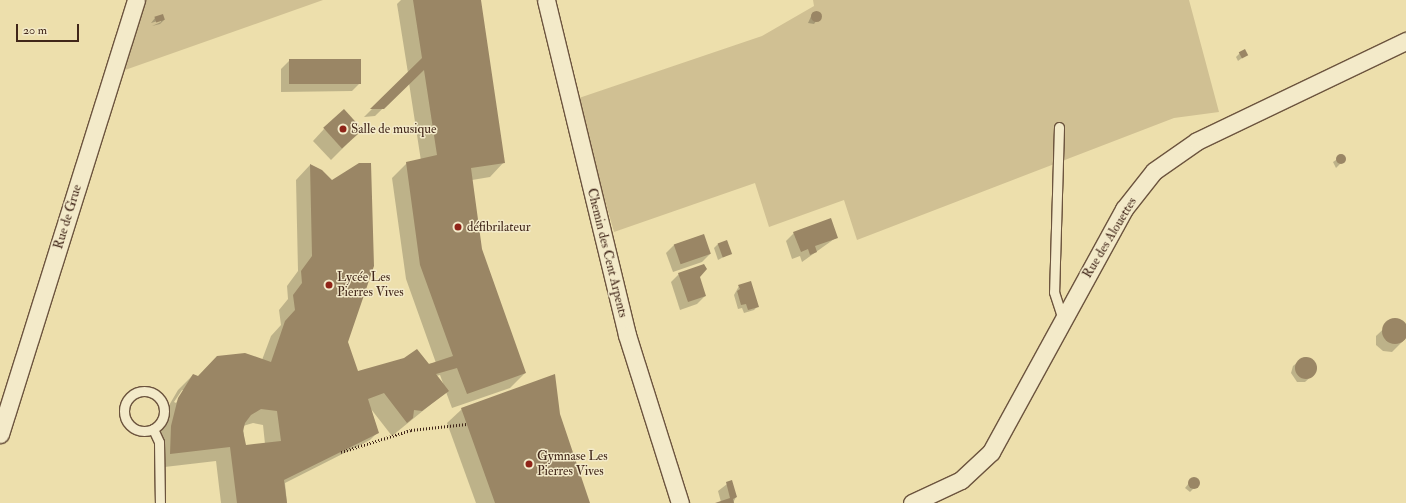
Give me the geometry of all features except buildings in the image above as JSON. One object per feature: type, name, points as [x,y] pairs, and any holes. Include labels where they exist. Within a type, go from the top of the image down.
[{"type":"street","name":"Rue de Grue","points":[[0,434],[136,0]]},
{"type":"street","name":"Chemin des Cent Arpents","points":[[546,0],[627,335],[680,503]]},
{"type":"street","name":"Rue des Alouettes","points":[[912,503],[961,480],[991,452],[1124,209],[1154,172],[1197,141],[1406,41]]},
{"type":"lane","points":[[1059,127],[1054,292],[1063,319]]},
{"type":"lane","points":[[138,391],[155,394],[162,401],[164,410],[160,424],[153,429],[141,431],[130,427],[125,418],[129,397],[138,391]]},
{"type":"lane","points":[[153,429],[159,442],[160,503]]},
{"type":"path","points":[[340,452],[411,430],[467,424]]},
{"type":"shaded area","points":[[146,0],[323,0],[125,70]]},
{"type":"shaded area","points":[[813,0],[1189,0],[1219,112],[1174,118],[857,240],[844,200],[769,227],[755,183],[614,232],[576,99],[762,36],[814,6]]},
{"type":"place","name":"Salle de musique","points":[[343,129]]},
{"type":"place","name":"défibrilateur","points":[[458,227]]},
{"type":"place","name":"Lycée Les Pierres Vives","points":[[329,285]]},
{"type":"place","name":"Gymnase Les Pierres Vives","points":[[529,464]]}]
